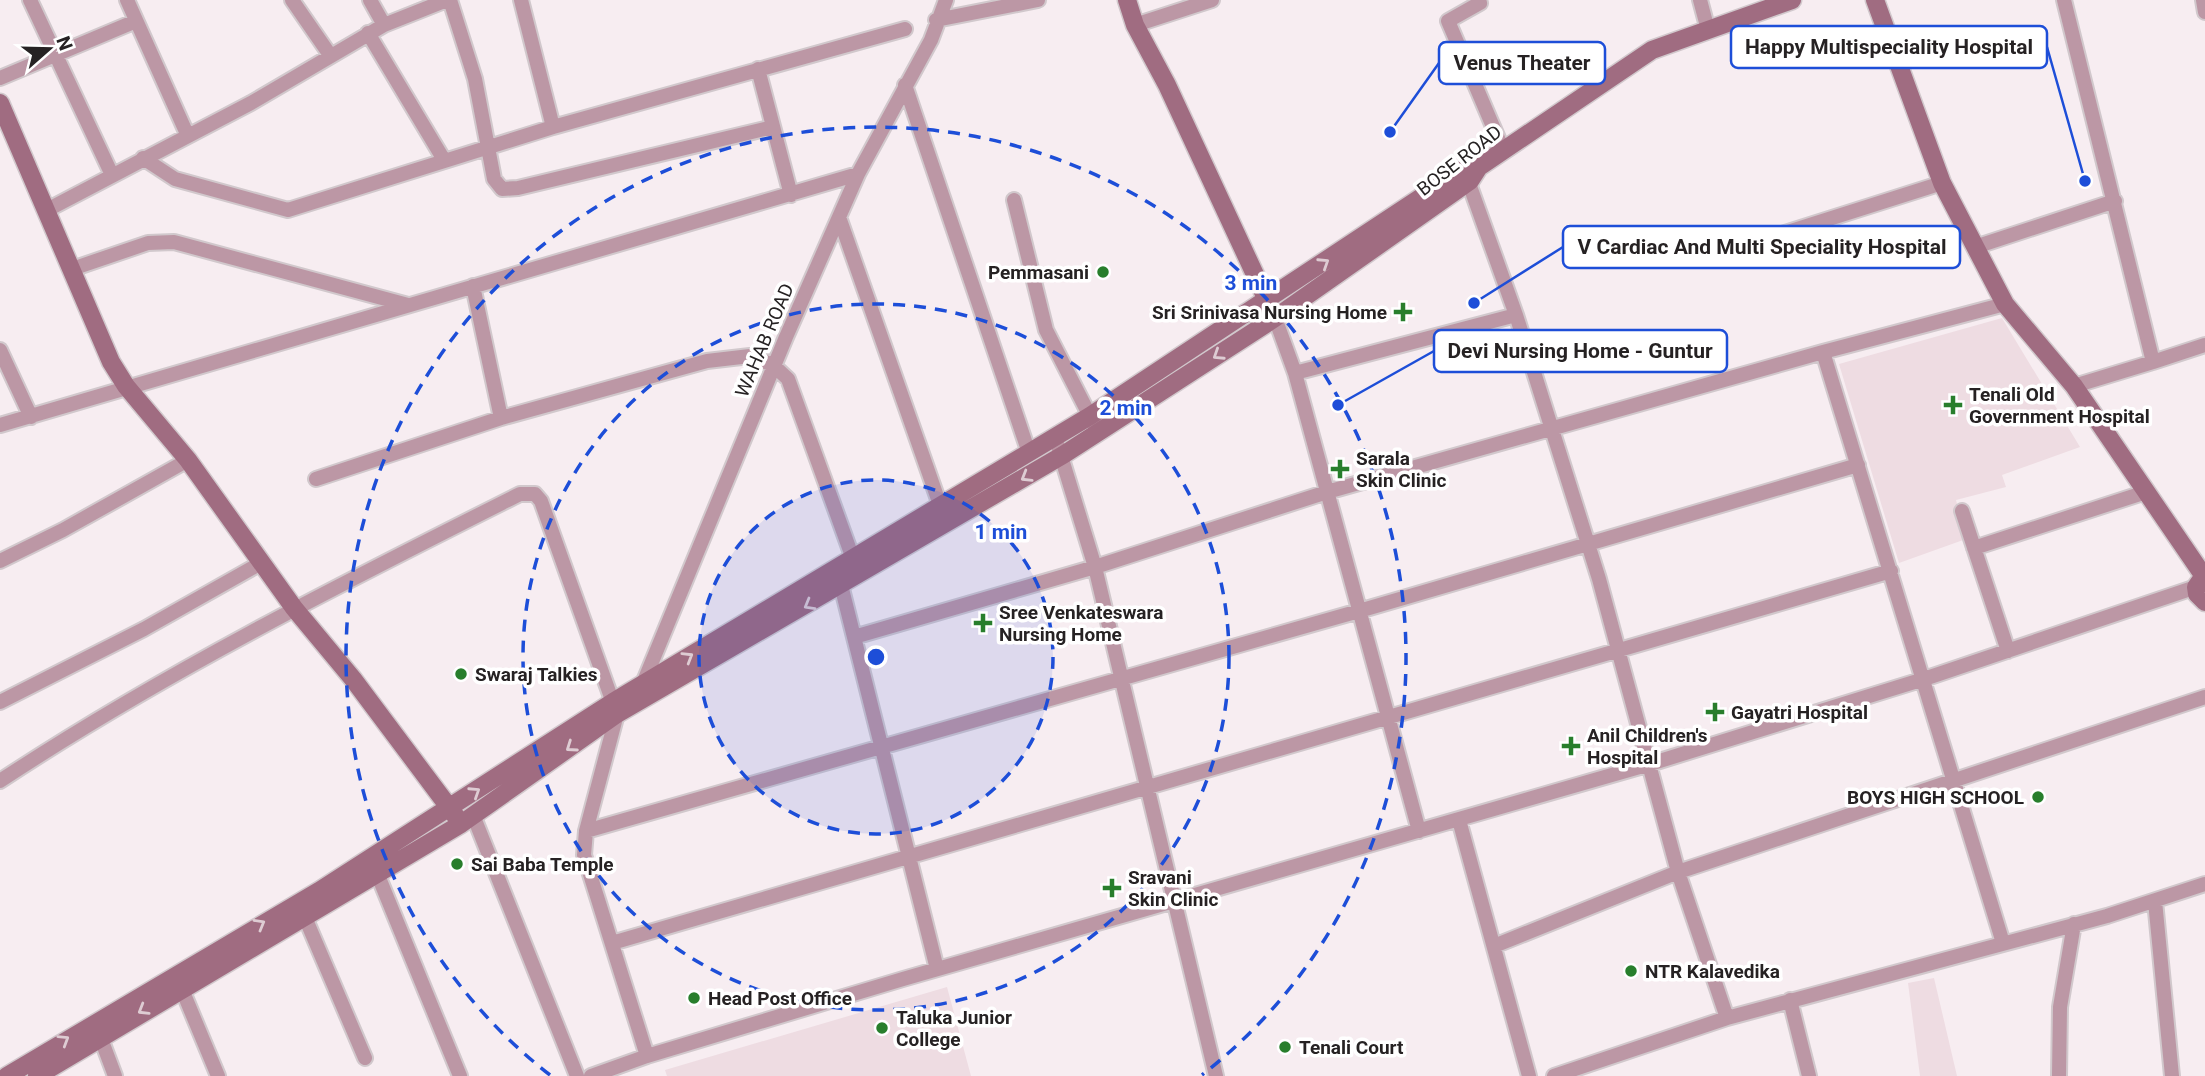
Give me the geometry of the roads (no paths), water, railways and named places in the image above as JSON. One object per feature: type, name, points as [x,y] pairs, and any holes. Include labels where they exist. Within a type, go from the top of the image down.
[{"type":"main road","points":[[1127,0],[1136,25],[1167,85],[1275,318]]},
{"type":"main road","name":"BOSE ROAD","points":[[615,708],[635,704],[858,577],[1063,455],[1275,318],[1470,173],[1652,50],[1792,0]]},
{"type":"main road","points":[[1875,0],[1942,183],[2005,304],[2074,386],[2146,492],[2202,585]]},
{"type":"main road","points":[[0,103],[111,362],[126,386],[188,460],[294,608],[353,679],[449,808],[467,819]]},
{"type":"main road","points":[[37,1076],[181,987],[234,960],[304,915],[467,819],[643,684],[1090,416],[1267,300],[1470,173]]},
{"type":"main road","points":[[6,1076],[319,891],[449,808],[615,708]]},
{"type":"street","points":[[30,0],[112,175]]},
{"type":"street","points":[[127,0],[187,134]]},
{"type":"street","points":[[292,0],[330,55]]},
{"type":"street","points":[[370,0],[384,24]]},
{"type":"street","points":[[47,210],[187,134],[251,103],[384,24],[448,0],[472,66],[494,179],[502,189],[774,127]]},
{"type":"street","points":[[521,0],[553,127]]},
{"type":"street","name":"WAHAB ROAD","points":[[635,704],[774,365],[839,217],[858,174],[930,40],[946,0]]},
{"type":"street","points":[[936,20],[1038,0]]},
{"type":"street","points":[[1136,25],[1212,0]]},
{"type":"street","points":[[1479,0],[1480,3],[1447,21],[1503,150]]},
{"type":"street","points":[[1700,0],[1708,30]]},
{"type":"street","points":[[2064,0],[2152,362]]},
{"type":"street","points":[[2203,0],[2205,12]]},
{"type":"street","points":[[0,78],[136,22]]},
{"type":"street","points":[[143,158],[175,179],[288,210],[553,127],[905,29]]},
{"type":"street","points":[[368,33],[444,160]]},
{"type":"street","points":[[758,69],[791,195]]},
{"type":"street","points":[[905,85],[1028,453]]},
{"type":"street","points":[[1470,173],[1619,650],[1678,872],[1727,1018]]},
{"type":"street","points":[[0,425],[858,174]]},
{"type":"street","points":[[1706,258],[1942,183]]},
{"type":"street","points":[[1014,200],[1046,330],[1098,432]]},
{"type":"street","points":[[1975,247],[2115,201]]},
{"type":"street","points":[[839,217],[940,505]]},
{"type":"street","points":[[72,269],[148,243],[174,242],[409,305]]},
{"type":"street","points":[[473,286],[501,418]]},
{"type":"street","points":[[854,637],[1095,567],[1327,492],[1823,352],[2005,304]]},
{"type":"street","points":[[1295,373],[1516,315]]},
{"type":"street","points":[[1275,318],[1295,373],[1419,831]]},
{"type":"street","points":[[2074,386],[2205,345]]},
{"type":"street","points":[[0,350],[31,417]]},
{"type":"street","points":[[1823,352],[1956,780],[2003,943]]},
{"type":"street","points":[[316,479],[501,418],[707,361],[744,355],[774,365],[783,372],[791,387],[845,561],[858,577]]},
{"type":"street","points":[[1054,438],[1063,455],[1095,567],[1216,1076]]},
{"type":"street","points":[[0,561],[75,524],[188,460]]},
{"type":"street","points":[[586,831],[880,745],[1359,611],[1858,465]]},
{"type":"street","points":[[1974,548],[2146,492]]},
{"type":"street","points":[[0,781],[81,727],[294,608],[520,494],[535,494],[541,501],[615,708],[586,831],[587,869],[647,1056]]},
{"type":"street","points":[[1962,511],[2008,651]]},
{"type":"street","points":[[845,561],[842,586],[937,969]]},
{"type":"street","points":[[0,702],[144,629],[261,563]]},
{"type":"street","points":[[612,943],[911,860],[1148,786],[1891,571]]},
{"type":"street","points":[[592,1076],[647,1056],[937,969],[1650,764],[1924,679],[2202,585]]},
{"type":"street","points":[[1494,946],[1678,872],[2205,697]]},
{"type":"street","points":[[467,819],[577,1076]]},
{"type":"street","points":[[1459,820],[1529,1076]]},
{"type":"street","points":[[377,873],[460,1076]]},
{"type":"street","points":[[1554,1076],[1582,1072],[1727,1018],[2074,924],[2205,884]]},
{"type":"street","points":[[2155,901],[2172,1076]]},
{"type":"street","points":[[304,915],[365,1058]]},
{"type":"street","points":[[2059,1076],[2060,1007],[2074,924]]},
{"type":"street","points":[[181,987],[218,1076]]},
{"type":"street","points":[[1790,1000],[1809,1076]]},
{"type":"street","points":[[100,1036],[115,1076]]},
{"type":"place","name":"Venus Theater","points":[[1390,132]]},
{"type":"place","name":"Happy Multispeciality Hospital","points":[[2085,181]]},
{"type":"place","name":"Pemmasani","points":[[1103,272]]},
{"type":"place","name":"V Cardiac And Multi Speciality Hospital","points":[[1474,303]]},
{"type":"place","name":"Sri Srinivasa Nursing Home","points":[[1403,312]]},
{"type":"place","name":"Devi Nursing Home - Guntur","points":[[1338,405]]},
{"type":"place","name":"Tenali Old Government Hospital","points":[[1953,405]]},
{"type":"place","name":"Sarala Skin Clinic","points":[[1340,469]]},
{"type":"place","name":"Sree Venkateswara Nursing Home","points":[[983,623]]},
{"type":"place","name":"Swaraj Talkies","points":[[461,674]]},
{"type":"place","name":"Gayatri Hospital","points":[[1715,712]]},
{"type":"place","name":"Anil Children's Hospital","points":[[1571,746]]},
{"type":"place","name":"BOYS HIGH SCHOOL","points":[[2038,797]]},
{"type":"place","name":"Sai Baba Temple","points":[[457,864]]},
{"type":"place","name":"Sravani Skin Clinic","points":[[1112,888]]},
{"type":"place","name":"NTR Kalavedika","points":[[1631,971]]},
{"type":"place","name":"Head Post Office","points":[[694,998]]},
{"type":"place","name":"Taluka Junior College","points":[[882,1028]]},
{"type":"place","name":"Tenali Court","points":[[1285,1047]]}]
